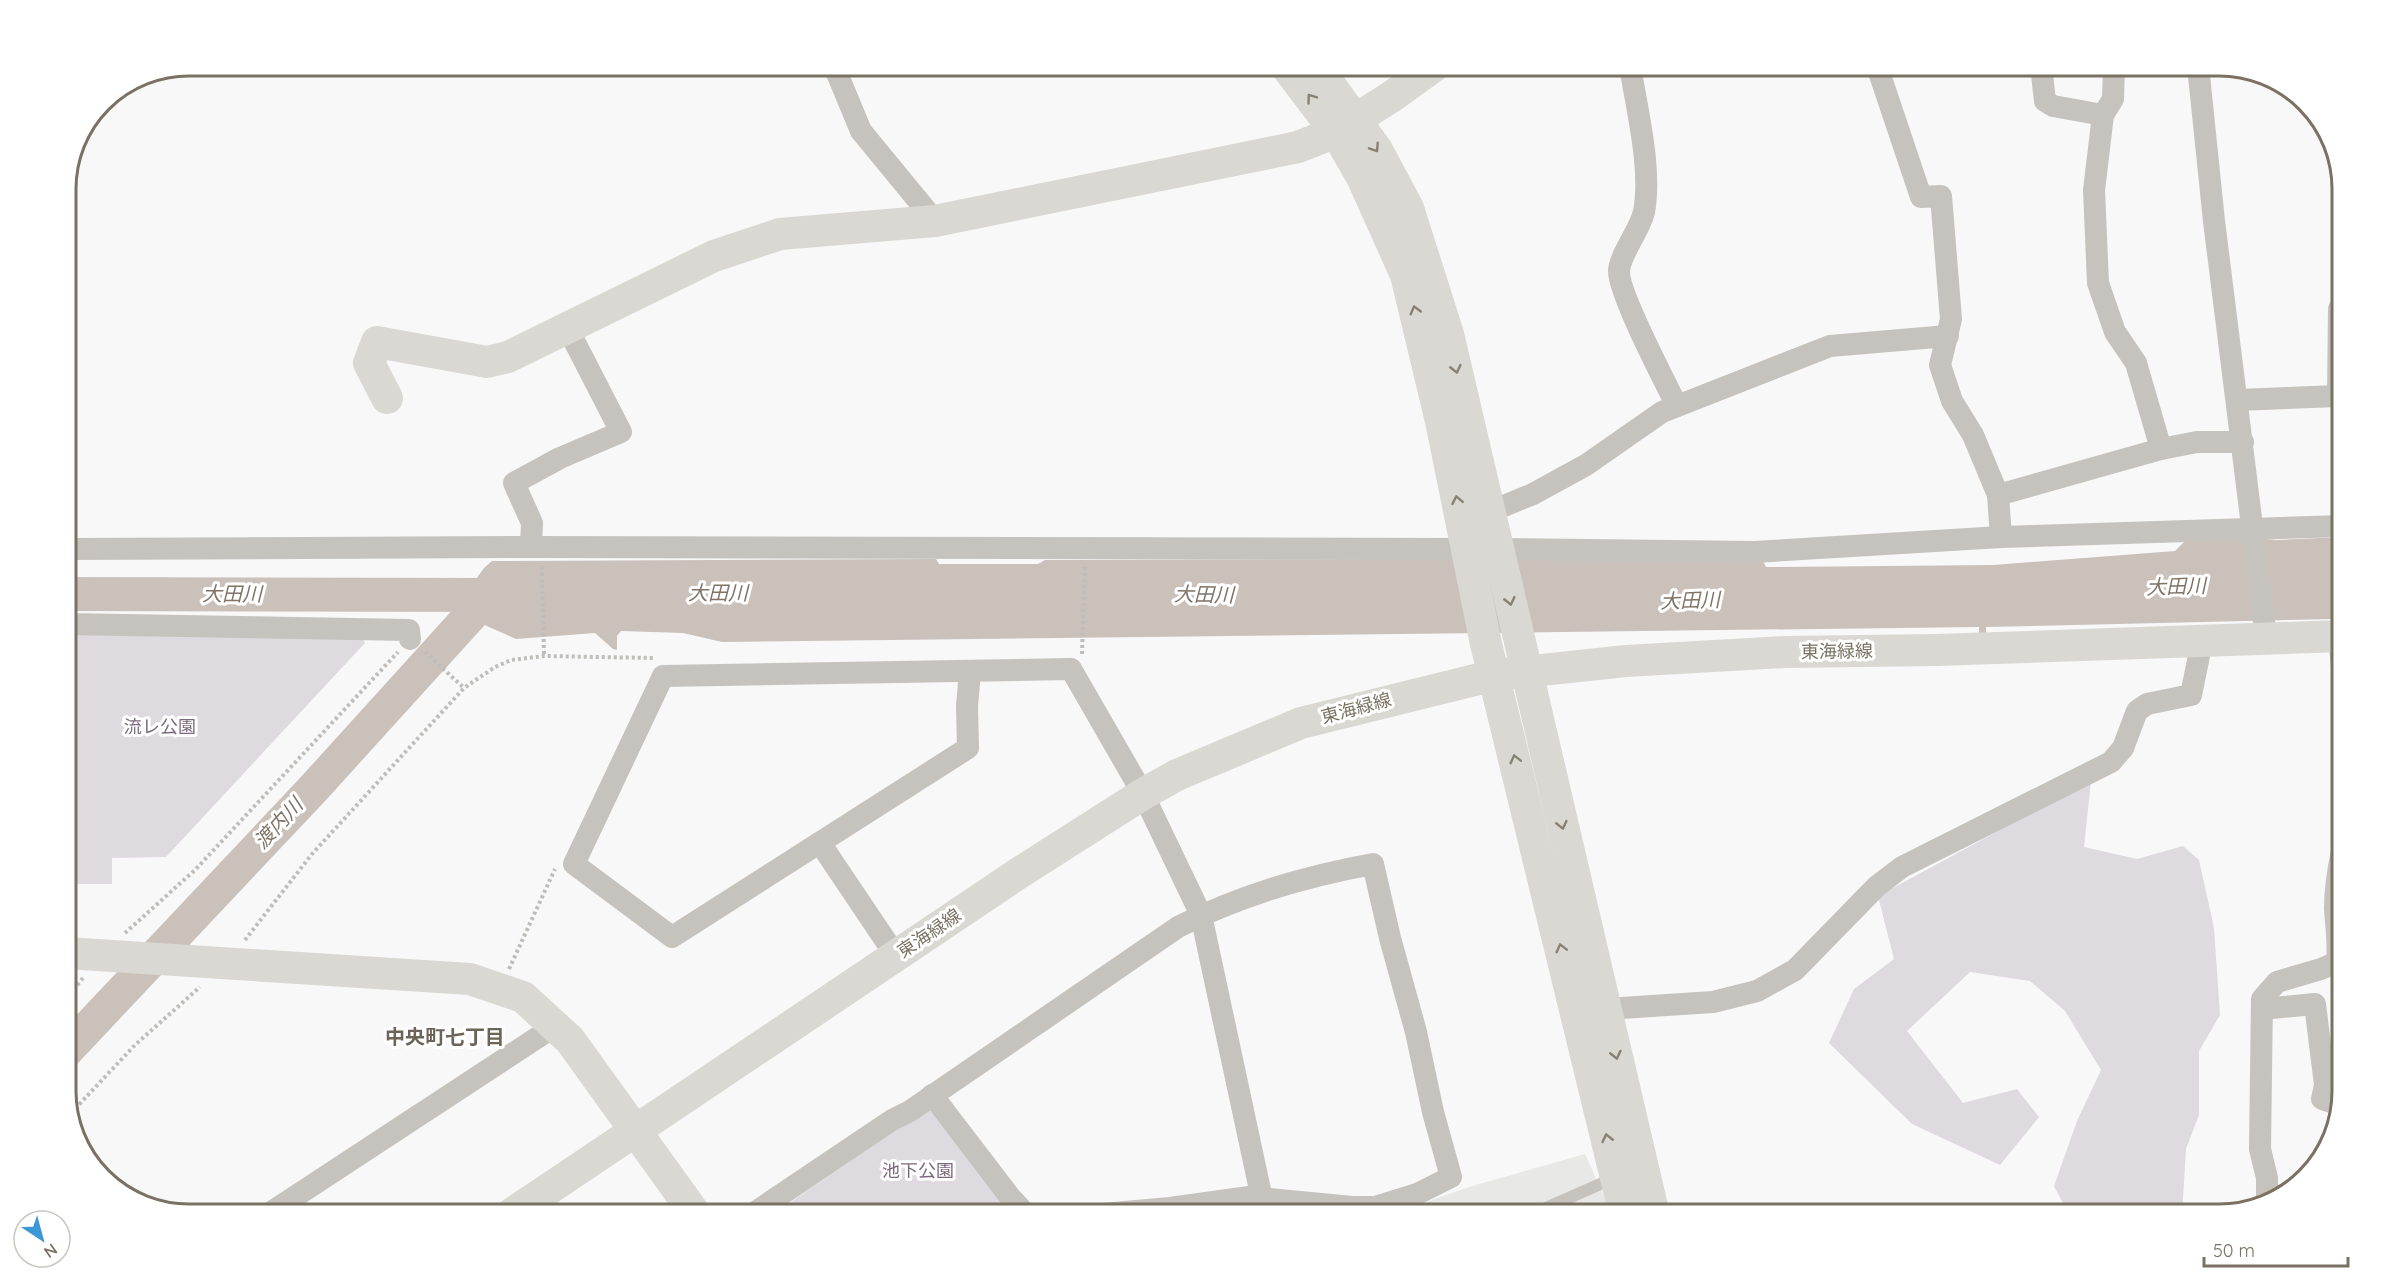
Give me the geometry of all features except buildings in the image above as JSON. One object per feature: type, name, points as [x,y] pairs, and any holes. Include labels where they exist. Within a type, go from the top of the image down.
[{"type":"street","points":[[1296,76],[1345,126],[1377,150],[1408,208],[1448,334],[1489,512],[1483,553],[1486,644],[1629,1171],[1648,1204]]},
{"type":"street","points":[[1321,76],[1345,126],[1362,177],[1406,276],[1483,553],[1524,658],[1606,1010],[1629,1171],[1626,1204]]},
{"type":"street","points":[[387,398],[369,363],[377,342],[487,362],[508,357],[714,256],[780,234],[935,221],[1298,147],[1345,126],[1394,96],[1420,76]]},
{"type":"street","points":[[1632,76],[1648,185],[1641,223],[1623,256],[1619,272],[1627,297],[1677,406]]},
{"type":"street","points":[[1886,76],[1922,197],[1941,196],[1951,319],[1940,365],[1952,401],[1973,435],[1998,495],[2001,537]]},
{"type":"street","points":[[2042,76],[2045,101],[2053,106],[2103,115]]},
{"type":"street","points":[[2114,76],[2113,99],[2103,115],[2094,190],[2098,283],[2115,332],[2136,363],[2161,449]]},
{"type":"street","points":[[2199,76],[2214,221],[2238,400],[2265,634]]},
{"type":"street","points":[[838,77],[861,131],[935,221]]},
{"type":"street","points":[[537,551],[532,523],[514,483],[560,458],[621,432],[568,329]]},
{"type":"street","points":[[1489,512],[1533,494],[1586,465],[1662,412],[1830,346],[1948,336]]},
{"type":"street","points":[[2238,400],[2331,396]]},
{"type":"street","points":[[1998,495],[2161,449],[2197,442],[2243,442]]},
{"type":"street","points":[[77,549],[1755,552],[2001,537],[2331,526]]},
{"type":"street","points":[[77,624],[409,630],[411,640]]},
{"type":"street","name":"東海緑線","points":[[527,1204],[1019,873],[1143,794],[1177,775],[1301,723],[1495,675],[1524,658],[1626,661],[1786,652],[1937,650],[2202,641],[2265,634],[2331,636]]},
{"type":"street","points":[[1606,1010],[1713,1002],[1757,991],[1795,970],[1877,886],[1902,867],[2111,762],[2123,748],[2137,711],[2146,704],[2191,695],[2202,641]]},
{"type":"street","points":[[970,672],[967,706],[968,748],[672,938],[574,864],[663,676],[1071,669],[1143,794],[1201,915],[1262,1199]]},
{"type":"street","points":[[820,843],[896,956]]},
{"type":"street","points":[[767,1204],[892,1120],[910,1111],[1178,927],[1201,915],[1286,885],[1373,864],[1451,1177],[1417,1194],[1385,1204]]},
{"type":"street","points":[[77,954],[470,979],[523,997],[570,1040],[688,1204]]},
{"type":"street","points":[[2267,1194],[2267,1178],[2260,1149],[2262,999],[2277,982],[2332,964]]},
{"type":"street","points":[[2262,1009],[2315,1004],[2325,1085],[2322,1099],[2331,1102]]},
{"type":"street","points":[[284,1204],[555,1026]]},
{"type":"street","points":[[932,1095],[1017,1204]]},
{"type":"street","points":[[1199,1204],[1249,1197],[1318,1204]]},
{"type":"lane","points":[[1555,1204],[1629,1171]]},
{"type":"path","points":[[537,551],[544,656]]},
{"type":"path","points":[[1082,649],[1085,563]]},
{"type":"path","points":[[102,956],[195,870],[411,640],[464,688]]},
{"type":"path","points":[[78,1106],[135,1045],[194,993],[216,964],[255,929],[312,854],[464,688],[495,667],[511,660],[544,656],[653,657]]},
{"type":"shaded area","points":[[1585,1154],[1607,1204],[1420,1204],[1472,1186]]},
{"type":"green space","name":"流レ公園","points":[[359,631],[365,643],[166,857],[112,858],[112,884],[77,884],[77,632]]},
{"type":"green space","points":[[2091,781],[2084,847],[2137,859],[2183,846],[2199,860],[2214,928],[2220,1015],[2199,1051],[2199,1115],[2186,1149],[2183,1204],[2063,1204],[2054,1186],[2077,1121],[2101,1070],[2065,1011],[2030,981],[1970,972],[1907,1031],[1963,1103],[2017,1089],[2039,1117],[2000,1165],[1912,1124],[1829,1043],[1854,989],[1894,959],[1878,896]]},
{"type":"green space","name":"池下公園","points":[[928,1108],[1002,1204],[788,1204]]},
{"type":"water","points":[[2227,535],[2276,540],[2331,537],[2331,619],[1986,627],[1986,634],[1979,634],[1979,627],[722,642],[683,633],[621,631],[617,636],[617,650],[595,633],[516,639],[453,611],[484,568],[492,561],[936,559],[939,564],[1038,564],[1045,560],[1761,558],[1766,567],[1993,565],[2175,551],[2188,538]]},
{"type":"waterway","name":"大田川","points":[[77,594],[511,595]]},
{"type":"waterway","name":"渡内川","points":[[77,1039],[313,789],[489,595]]},
{"type":"district","name":"中央町七丁目","points":[[445,1036]]}]
